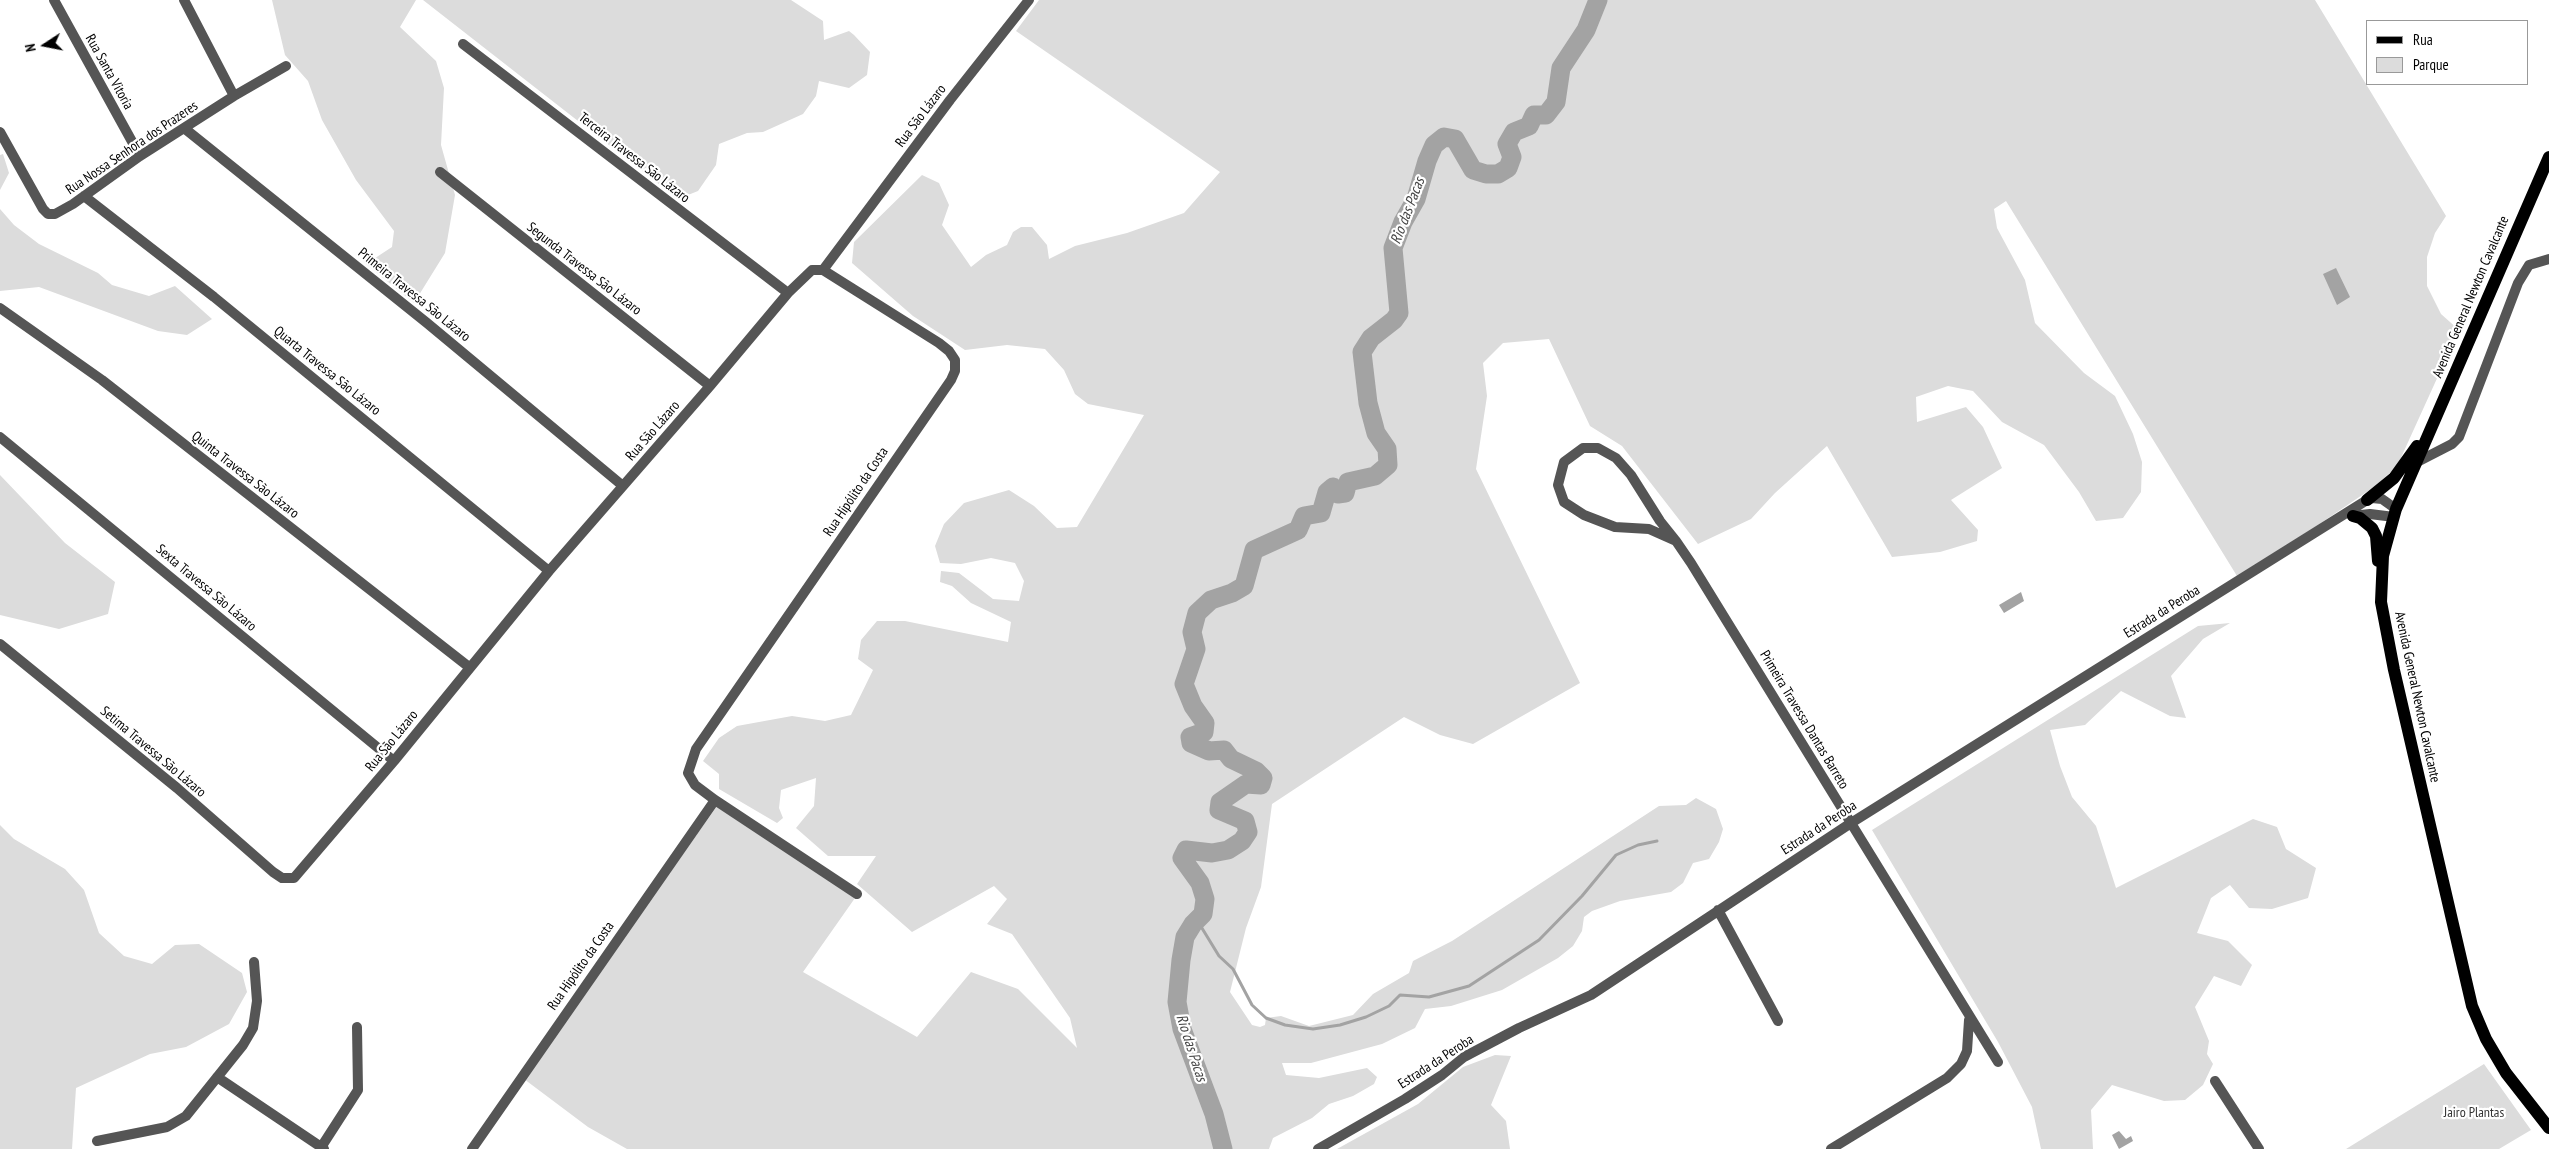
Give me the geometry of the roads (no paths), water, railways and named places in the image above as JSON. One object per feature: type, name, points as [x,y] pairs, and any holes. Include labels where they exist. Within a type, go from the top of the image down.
[{"type":"main road","name":"Avenida General Newton Cavalcante","points":[[2549,157],[2440,404],[2395,513],[2383,556],[2381,602],[2394,670],[2472,1006],[2486,1040],[2506,1073],[2549,1128]]},
{"type":"main road","points":[[2367,500],[2403,468],[2440,404]]},
{"type":"main road","points":[[2353,516],[2368,524],[2376,536],[2381,602]]},
{"type":"street","name":"Rua Santa Vitoria","points":[[54,0],[140,156]]},
{"type":"street","points":[[184,0],[234,96]]},
{"type":"street","name":"Rua São Lázaro","points":[[289,879],[300,873],[549,571],[788,293],[812,270],[823,270],[950,100],[1029,0]]},
{"type":"street","name":"Terceira Travessa São Lázaro","points":[[463,44],[788,293]]},
{"type":"street","name":"Rua Nossa Senhora dos Prazeres","points":[[0,132],[43,209],[48,214],[55,214],[140,156],[234,96],[286,66]]},
{"type":"street","name":"Primeira Travessa São Lázaro","points":[[184,128],[427,323],[623,486]]},
{"type":"street","name":"Segunda Travessa São Lázaro","points":[[440,172],[710,386]]},
{"type":"street","name":"Quarta Travessa São Lázaro","points":[[84,196],[214,297],[549,571]]},
{"type":"street","points":[[2417,462],[2444,448],[2459,437],[2518,283],[2529,265],[2549,260]]},
{"type":"street","name":"Rua Hipólito da Costa","points":[[472,1149],[715,800],[695,785],[688,773],[696,749],[951,380],[955,371],[955,360],[949,351],[939,343],[823,270]]},
{"type":"street","name":"Quinta Travessa São Lázaro","points":[[0,308],[102,380],[469,667]]},
{"type":"street","name":"Sexta Travessa São Lázaro","points":[[0,437],[394,761]]},
{"type":"street","name":"Primeira Travessa Dantas Barreto","points":[[1676,541],[1649,529],[1615,527],[1584,515],[1564,502],[1558,484],[1564,462],[1583,448],[1598,448],[1616,458],[1631,475],[1660,521],[1676,541],[1851,823],[1969,1018],[1998,1062]]},
{"type":"street","points":[[2367,500],[2372,498],[2382,499],[2395,513]]},
{"type":"street","name":"Estrada da Peroba","points":[[1318,1149],[1419,1090],[1464,1057],[1519,1028],[1591,995],[1851,823],[2367,500]]},
{"type":"street","points":[[2332,522],[2353,516],[2395,513]]},
{"type":"street","name":"Setima Travessa São Lázaro","points":[[0,644],[177,788],[273,872],[282,878],[289,879]]},
{"type":"street","points":[[715,800],[857,894]]},
{"type":"street","points":[[1718,910],[1778,1021]]},
{"type":"street","points":[[97,1141],[149,1131],[177,1122],[186,1116],[243,1045],[253,1028],[257,1001],[254,962]]},
{"type":"street","points":[[1832,1149],[1947,1078],[1961,1064],[1967,1051],[1969,1018]]},
{"type":"street","points":[[217,1077],[322,1148],[358,1090],[357,1027]]},
{"type":"street","points":[[2215,1081],[2259,1149]]},
{"type":"waterway","name":"Rio das Pacas","points":[[1223,1149],[1214,1114],[1182,1029],[1177,1002],[1185,937],[1193,924],[1203,914],[1205,899],[1200,883],[1182,858],[1186,850],[1212,853],[1228,850],[1242,841],[1248,832],[1245,821],[1219,810],[1220,802],[1246,784],[1261,785],[1263,778],[1256,771],[1231,759],[1224,750],[1209,751],[1191,743],[1190,737],[1204,732],[1205,723],[1193,706],[1184,684],[1196,649],[1192,632],[1197,613],[1211,600],[1232,593],[1244,586],[1254,550],[1298,530],[1304,516],[1321,513],[1327,492],[1333,487],[1338,494],[1345,493],[1348,482],[1375,476],[1388,465],[1387,449],[1376,433],[1368,403],[1362,352],[1371,338],[1394,320],[1399,313],[1393,248],[1403,222],[1416,199],[1427,161],[1434,145],[1444,137],[1455,139],[1473,170],[1486,174],[1498,174],[1508,168],[1512,157],[1507,144],[1514,132],[1529,126],[1534,115],[1546,115],[1556,102],[1561,68],[1586,30],[1598,0]]},
{"type":"waterway","points":[[1197,920],[1219,956],[1233,969],[1252,1005],[1266,1018],[1285,1025],[1313,1029],[1340,1025],[1366,1017],[1389,1006],[1400,995],[1429,997],[1469,986],[1539,940],[1582,896],[1616,855],[1638,845],[1657,841]]},
{"type":"park label","name":"Jairo Plantas","points":[[2474,1113]]}]
